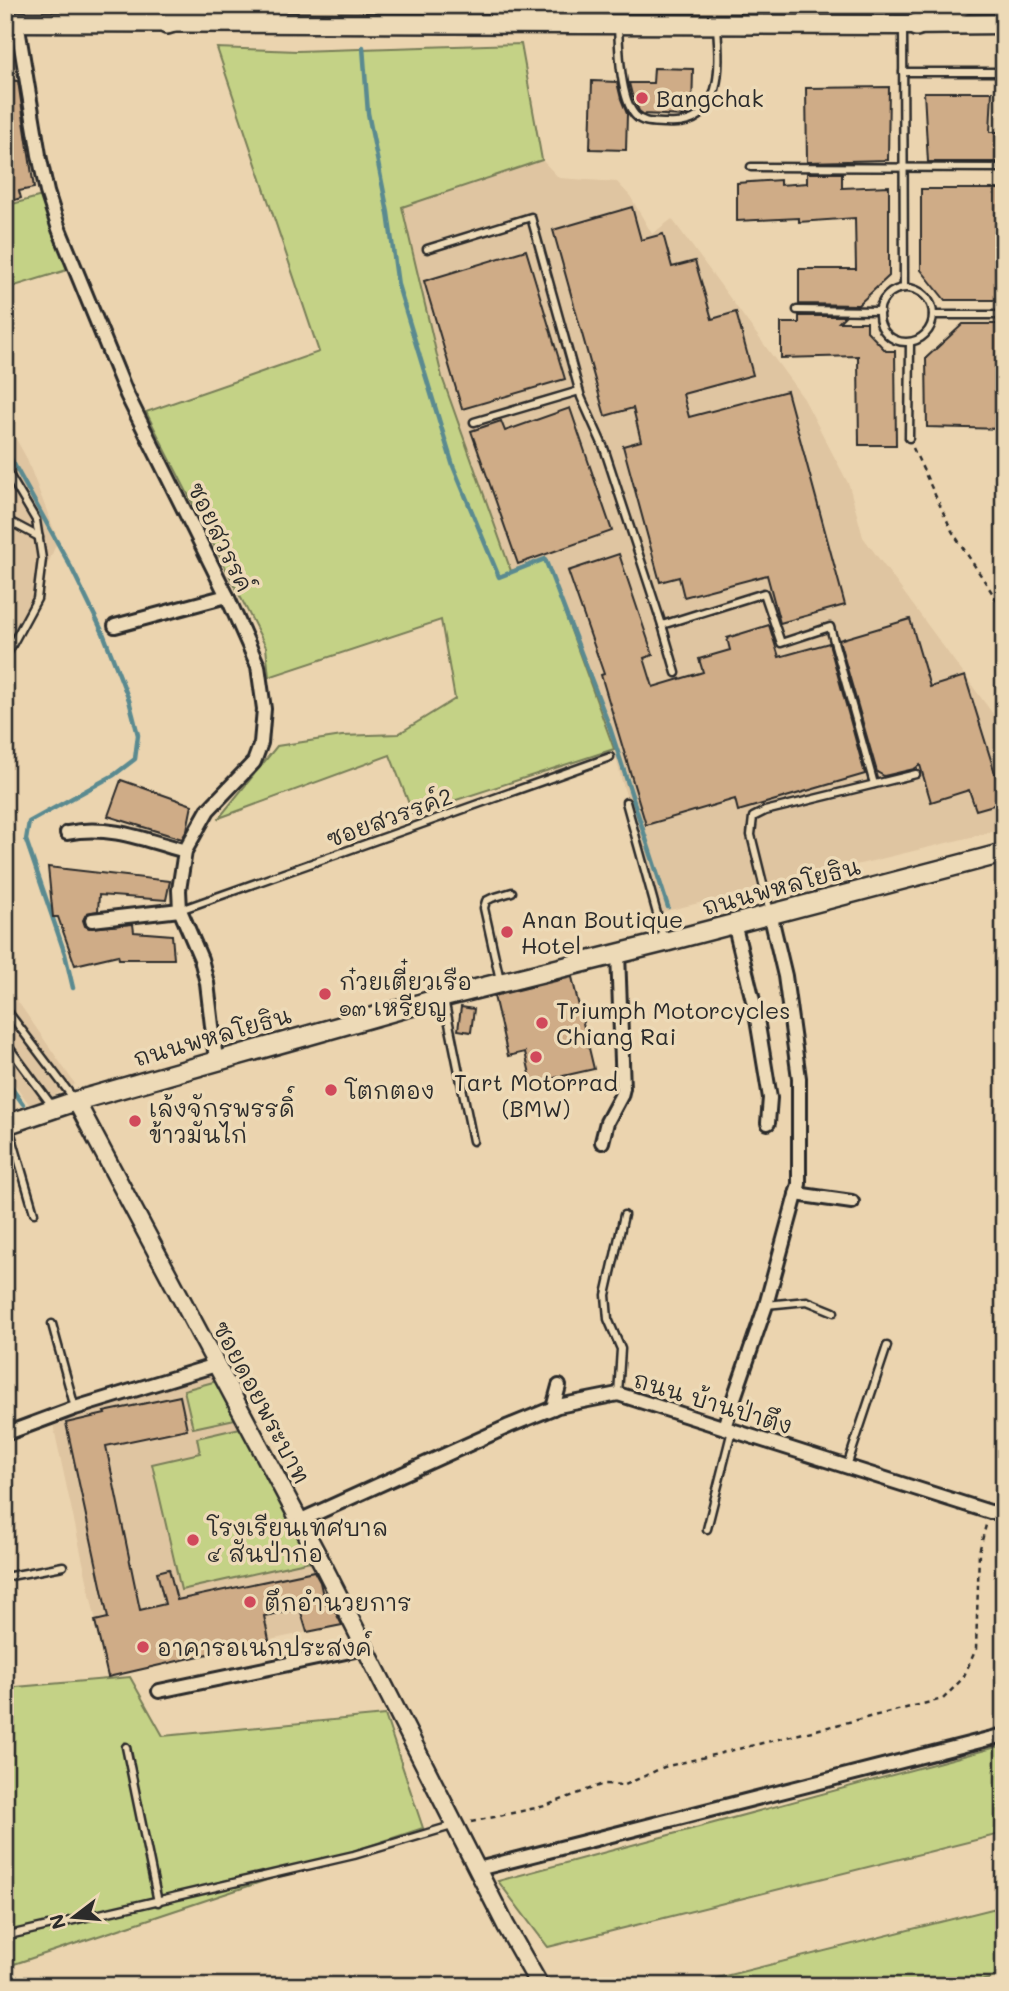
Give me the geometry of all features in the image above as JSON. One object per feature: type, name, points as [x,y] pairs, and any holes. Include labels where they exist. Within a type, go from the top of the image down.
[{"type":"main road","points":[[167,23],[228,5]]},
{"type":"main road","points":[[909,25],[961,5]]},
{"type":"main road","points":[[11,22],[1004,24]]},
{"type":"main road","name":"ถนนพหลโยธิน","points":[[7,1125],[76,1101],[444,997],[1004,853]]},
{"type":"street","name":"ซอยสวรรค์","points":[[11,22],[47,192],[59,229],[127,394],[227,596],[258,666],[264,709],[261,743],[254,762],[208,810],[185,851],[179,890],[180,910],[201,959],[207,984],[216,1060]]},
{"type":"street","points":[[115,626],[227,596]]},
{"type":"street","points":[[67,833],[107,830],[185,851]]},
{"type":"street","points":[[92,920],[180,910]]},
{"type":"street","points":[[728,1429],[766,1305],[797,1189],[799,1078],[785,976],[770,914]]},
{"type":"street","points":[[734,923],[758,1025],[769,1098],[768,1123]]},
{"type":"street","points":[[602,1142],[607,1122],[623,1088],[618,953]]},
{"type":"street","name":"ซอยดอยพระบาท","points":[[76,1101],[299,1521],[506,1926],[540,1986]]},
{"type":"street","points":[[797,1189],[852,1202]]},
{"type":"street","points":[[5,1434],[75,1408],[216,1365]]},
{"type":"street","points":[[553,1408],[559,1386]]},
{"type":"street","name":"ถนน บ้านป่าตึง","points":[[299,1521],[553,1408],[618,1394],[990,1512],[1004,1512]]},
{"type":"street","points":[[159,1691],[365,1648]]},
{"type":"street","points":[[478,1869],[1004,1735]]},
{"type":"lane","points":[[618,24],[619,63],[634,114],[643,121],[673,124],[692,121],[707,109],[719,78],[717,25]]},
{"type":"lane","points":[[904,288],[903,72],[909,25]]},
{"type":"lane","points":[[903,72],[1004,72]]},
{"type":"lane","points":[[751,167],[1004,168]]},
{"type":"lane","points":[[427,249],[531,217],[579,391],[604,448],[676,673]]},
{"type":"lane","points":[[904,288],[915,289],[923,294],[929,301],[933,315],[925,335],[910,342],[892,338],[885,332],[880,311],[889,295],[904,288]]},
{"type":"lane","points":[[797,310],[880,311]]},
{"type":"lane","points":[[933,315],[1004,315]]},
{"type":"lane","points":[[909,438],[910,342]]},
{"type":"lane","points":[[474,422],[579,391]]},
{"type":"lane","points":[[5,468],[36,520],[42,559],[37,599],[5,658]]},
{"type":"lane","points":[[5,519],[39,537]]},
{"type":"lane","points":[[662,625],[764,593],[781,643],[830,627],[874,784]]},
{"type":"lane","name":"ซอยสวรรค์2","points":[[180,910],[610,757]]},
{"type":"lane","points":[[770,914],[751,835],[754,817],[765,811],[916,774]]},
{"type":"lane","points":[[626,802],[665,942]]},
{"type":"lane","points":[[501,982],[484,908],[486,901],[512,892]]},
{"type":"lane","points":[[444,997],[473,1141]]},
{"type":"lane","points":[[5,1009],[76,1101]]},
{"type":"lane","points":[[5,1042],[55,1108]]},
{"type":"lane","points":[[7,1125],[34,1213]]},
{"type":"lane","points":[[618,1394],[621,1349],[608,1319],[606,1295],[624,1215]]},
{"type":"lane","points":[[766,1305],[807,1301],[834,1312]]},
{"type":"lane","points":[[52,1324],[75,1408]]},
{"type":"lane","points":[[847,1466],[887,1346]]},
{"type":"lane","points":[[707,1529],[728,1429]]},
{"type":"lane","points":[[5,1577],[63,1566]]},
{"type":"lane","points":[[126,1747],[158,1902]]},
{"type":"lane","points":[[5,1936],[354,1855],[455,1825]]},
{"type":"path","points":[[909,438],[952,531],[1004,611]]},
{"type":"path","points":[[455,1825],[545,1806],[603,1784],[625,1785],[664,1767],[943,1699],[963,1678],[976,1649],[979,1552],[990,1512]]},
{"type":"shaded area","points":[[542,160],[559,178],[617,182],[630,196],[652,234],[672,219],[804,399],[849,485],[863,537],[993,714],[1004,752],[1004,829],[662,912],[614,749],[545,559],[511,572],[442,377],[402,207]]},
{"type":"shaded area","points":[[5,419],[26,457],[58,540],[5,665]]},
{"type":"shaded area","points":[[5,983],[75,1084],[32,1108],[5,1071]]},
{"type":"shaded area","name":"โรงเรียนเทศบาล ๔ สันป่าก่อ","points":[[206,1374],[223,1377],[352,1623],[187,1657],[108,1677],[53,1424]]},
{"type":"green space","points":[[521,44],[542,160],[402,207],[442,377],[511,571],[545,559],[614,749],[413,814],[390,755],[219,818],[277,746],[342,736],[398,734],[455,699],[441,620],[269,677],[266,647],[146,412],[319,352],[217,48],[297,51]]},
{"type":"green space","points":[[42,196],[70,269],[5,289],[5,206]]},
{"type":"green space","points":[[217,1381],[235,1419],[193,1428],[184,1390]]},
{"type":"green space","points":[[249,1426],[319,1559],[181,1590],[152,1464],[200,1453],[197,1438]]},
{"type":"green space","points":[[130,1677],[163,1736],[385,1715],[423,1828],[5,1967],[5,1688]]},
{"type":"green space","points":[[1004,1745],[1004,1833],[548,1947],[498,1881]]},
{"type":"green space","points":[[1004,1906],[1004,1975],[961,1986],[685,1986]]},
{"type":"building","points":[[654,68],[693,69],[692,113],[685,116],[643,114],[639,111],[629,83],[653,83]]},
{"type":"building","points":[[5,80],[18,81],[34,188],[19,191],[21,198],[5,203]]},
{"type":"building","points":[[592,81],[617,82],[627,114],[626,150],[590,149]]},
{"type":"building","points":[[889,87],[888,160],[807,162],[806,88]]},
{"type":"building","points":[[924,92],[992,92],[990,132],[999,132],[999,162],[928,162]]},
{"type":"building","points":[[807,173],[842,173],[842,188],[889,186],[889,276],[858,305],[799,304],[799,269],[856,269],[855,218],[799,222],[799,218],[737,221],[737,183],[780,180],[780,185],[807,183]]},
{"type":"building","points":[[921,189],[1004,189],[1004,300],[945,300],[921,270]]},
{"type":"building","points":[[632,207],[641,240],[663,234],[672,267],[695,261],[712,319],[736,312],[753,375],[683,394],[689,417],[787,391],[845,605],[780,623],[767,575],[684,597],[679,577],[660,582],[623,446],[641,441],[633,408],[605,416],[553,230]]},
{"type":"building","points":[[526,250],[565,379],[462,409],[424,281]]},
{"type":"building","points":[[799,316],[845,316],[839,322],[867,322],[867,331],[886,351],[895,351],[896,445],[859,445],[858,356],[781,358],[781,323],[799,323]]},
{"type":"building","points":[[963,324],[1004,324],[1004,429],[927,427],[926,358]]},
{"type":"building","points":[[570,408],[612,531],[518,564],[471,431],[501,421],[505,431]]},
{"type":"building","points":[[619,554],[653,655],[644,658],[653,687],[703,672],[699,659],[730,650],[727,638],[769,625],[779,657],[829,643],[865,774],[738,811],[735,799],[646,825],[601,675],[604,674],[568,571]]},
{"type":"building","points":[[910,619],[930,687],[965,676],[1004,802],[976,810],[969,790],[931,802],[920,765],[884,776],[877,772],[839,640]]},
{"type":"building","points":[[121,780],[192,805],[187,830],[182,839],[108,816]]},
{"type":"building","points":[[48,867],[170,881],[166,900],[99,895],[98,911],[87,913],[83,920],[89,928],[133,924],[134,932],[172,935],[174,959],[119,959],[118,955],[75,965],[58,917],[53,917]]},
{"type":"building","name":"Triumph Motorcycles Chiang Rai","points":[[572,977],[594,1069],[532,1083],[525,1052],[508,1056],[494,996]]},
{"type":"building","points":[[461,1007],[474,1009],[471,1032],[458,1030]]},
{"type":"building","points":[[180,1396],[187,1429],[106,1446],[140,1610],[165,1604],[157,1572],[169,1569],[177,1600],[314,1571],[320,1582],[325,1605],[331,1603],[342,1625],[307,1632],[300,1609],[264,1616],[269,1640],[108,1677],[95,1621],[108,1618],[66,1423]]},
{"type":"waterway","points":[[363,47],[368,113],[388,213],[398,285],[453,466],[499,577],[545,559],[610,728],[668,907]]},
{"type":"waterway","points":[[5,448],[72,569],[103,633],[129,700],[138,735],[135,759],[114,775],[29,822],[26,840],[65,954],[73,988]]},
{"type":"waterway","points":[[5,1079],[23,1104]]},
{"type":"place","name":"Bangchak","points":[[642,98]]},
{"type":"place","name":"Anan Boutique Hotel","points":[[507,932]]},
{"type":"place","name":"ก๋วยเตี๋ยวเรือ ๑๓ เหรียญ","points":[[325,994]]},
{"type":"place","name":"Triumph Motorcycles Chiang Rai","points":[[542,1023]]},
{"type":"place","name":"Tart Motorrad (BMW)","points":[[536,1057]]},
{"type":"place","name":"โตกตอง","points":[[331,1090]]},
{"type":"place","name":"เล้งจักรพรรดิ์ ข้าวมันไก่","points":[[135,1121]]},
{"type":"place","name":"โรงเรียนเทศบาล ๔ สันป่าก่อ","points":[[193,1540]]},
{"type":"place","name":"ตึกอำนวยการ","points":[[250,1602]]},
{"type":"place","name":"อาคารอเนกประสงค์","points":[[143,1647]]}]
